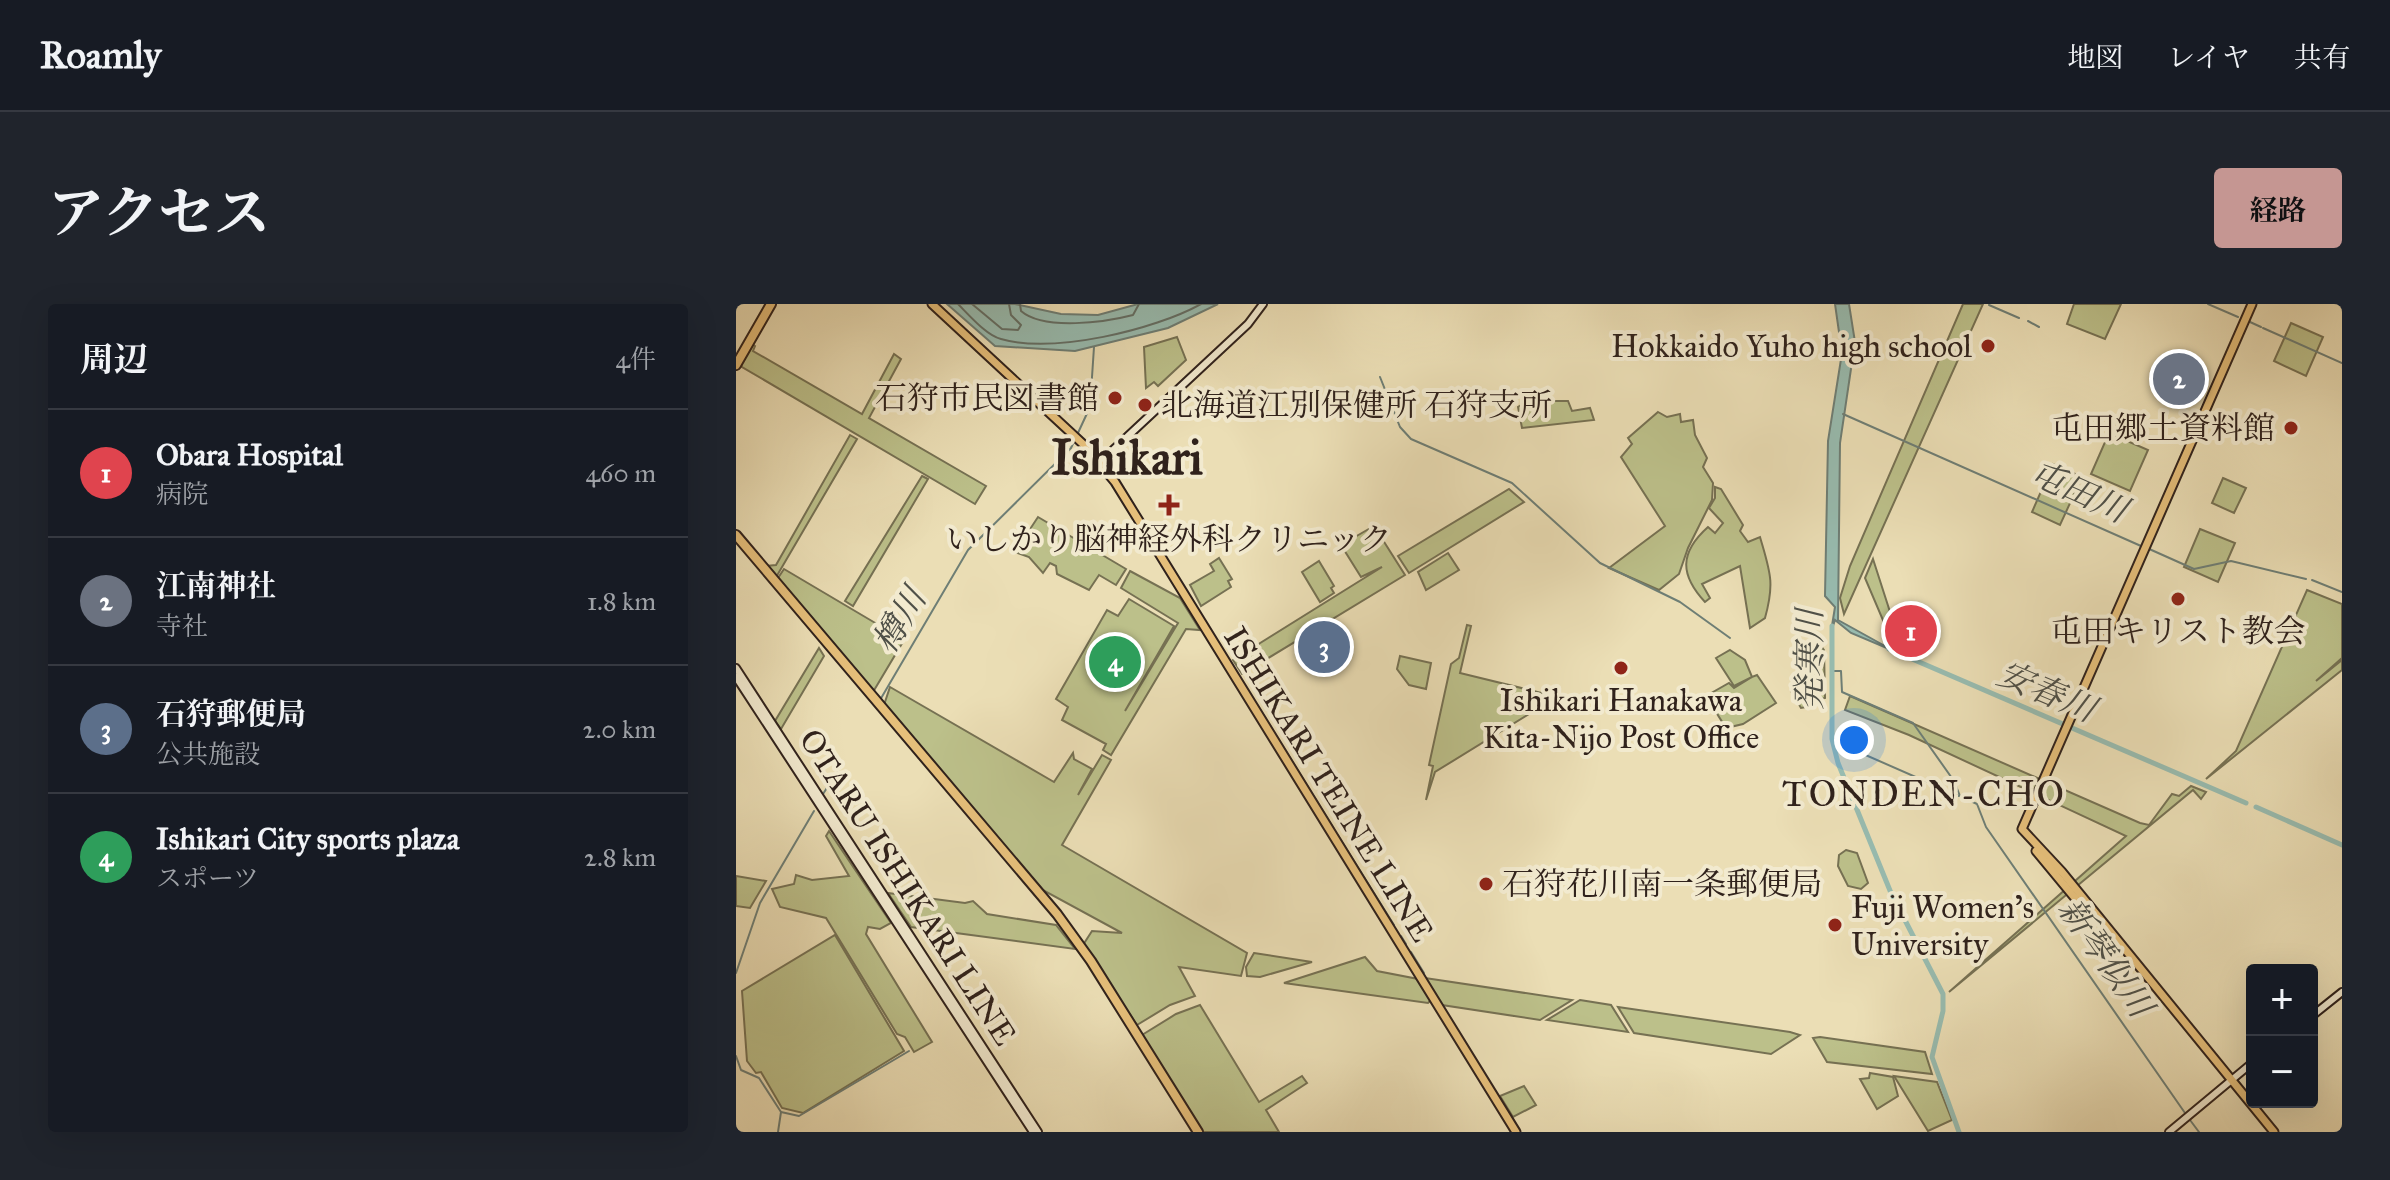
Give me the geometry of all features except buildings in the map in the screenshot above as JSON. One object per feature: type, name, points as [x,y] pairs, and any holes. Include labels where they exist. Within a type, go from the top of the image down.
[{"type":"highway","points":[[736,358],[769,304]]},
{"type":"highway","points":[[736,365],[769,304]]},
{"type":"highway","points":[[736,538],[1054,916],[1088,963],[1196,1132]]},
{"type":"main road","name":"ISHIKARI TEINE LINE","points":[[930,304],[1076,439],[1115,482],[1516,1132]]},
{"type":"main road","points":[[1099,463],[1241,331],[1263,304]]},
{"type":"main road","points":[[2251,304],[2019,830],[2272,1132]]},
{"type":"main road","points":[[2065,726],[2144,547]]},
{"type":"main road","name":"OTARU ISHIKARI LINE","points":[[736,668],[1036,1132]]},
{"type":"main road","name":"OTARU ISHIKARI LINE","points":[[736,677],[1036,1132]]},
{"type":"main road","points":[[2318,1010],[2342,990]]},
{"type":"main road","points":[[2170,1132],[2246,1070]]},
{"type":"green space","points":[[1963,304],[1983,304],[1844,614],[1840,598],[1850,566]]},
{"type":"green space","points":[[2074,304],[2121,304],[2105,339],[2067,324]]},
{"type":"green space","points":[[2291,323],[2323,337],[2306,376],[2274,361]]},
{"type":"green space","points":[[1177,337],[1186,360],[1158,386],[1154,382],[1146,388],[1144,347]]},
{"type":"green space","points":[[751,343],[755,346],[753,351],[862,414],[894,354],[901,359],[869,418],[986,486],[975,504],[742,367],[740,362]]},
{"type":"green space","points":[[1528,401],[1568,401],[1572,411],[1590,408],[1594,420],[1522,428],[1518,407]]},
{"type":"green space","points":[[1658,412],[1667,417],[1680,414],[1681,422],[1693,420],[1695,435],[1707,458],[1703,467],[1713,483],[1712,500],[1679,574],[1659,590],[1609,568],[1665,526],[1621,457],[1632,444],[1628,438]]},
{"type":"green space","points":[[2109,433],[2148,450],[2130,491],[2091,474]]},
{"type":"green space","points":[[850,435],[857,439],[775,579],[765,566],[776,565]]},
{"type":"green space","points":[[2053,464],[2082,477],[2060,525],[2032,512]]},
{"type":"green space","points":[[922,476],[928,479],[853,606],[845,601]]},
{"type":"green space","points":[[2223,478],[2246,488],[2234,513],[2212,503]]},
{"type":"green space","points":[[1715,487],[1721,489],[1743,525],[1740,531],[1748,542],[1760,537],[1766,559],[1770,577],[1768,606],[1765,618],[1750,628],[1740,566],[1702,584],[1710,598],[1705,602],[1687,573],[1686,564],[1692,546],[1708,527],[1715,533],[1723,523],[1709,508],[1715,498]]},
{"type":"green space","points":[[1509,489],[1524,502],[1409,573],[1398,556]]},
{"type":"green space","points":[[1038,517],[1126,569],[1116,585],[1099,575],[1089,590],[1057,574],[1056,566],[1050,563],[1043,573],[1029,557],[1015,552]]},
{"type":"green space","points":[[1374,526],[1405,575],[1242,674],[1233,660],[1382,567],[1361,577],[1341,545]]},
{"type":"green space","points":[[2200,529],[2235,543],[2218,582],[2184,567]]},
{"type":"green space","points":[[1448,553],[1459,570],[1426,590],[1418,572]]},
{"type":"green space","points":[[1219,558],[1232,579],[1228,581],[1231,587],[1201,606],[1190,585],[1214,571],[1210,564]]},
{"type":"green space","points":[[1873,559],[1900,643],[1891,639],[1865,578]]},
{"type":"green space","points":[[1319,561],[1334,586],[1331,588],[1334,593],[1320,602],[1302,572]]},
{"type":"green space","points":[[784,569],[904,640],[873,692],[776,581]]},
{"type":"green space","points":[[1130,571],[1180,598],[1200,630],[1186,629],[1111,755],[1103,750],[1106,744],[1062,720],[1068,707],[1056,699],[1107,610],[1118,616],[1129,599],[1174,626],[1125,711],[1178,623],[1121,588]]},
{"type":"green space","points":[[2307,590],[2342,604],[2342,658],[2316,681],[2342,660],[2342,670],[2206,779],[2236,751]]},
{"type":"green space","points":[[1467,625],[1471,626],[1460,673],[1546,694],[1550,701],[1435,772],[1426,800],[1433,766],[1429,765],[1451,664],[1459,658]]},
{"type":"green space","points":[[1818,642],[1824,650],[1825,698],[1816,700],[1812,696],[1806,707],[1801,708],[1791,691]]},
{"type":"green space","points":[[819,648],[824,656],[781,729],[775,721]]},
{"type":"green space","points":[[1730,650],[1745,660],[1752,677],[1734,686],[1716,658]]},
{"type":"green space","points":[[1400,656],[1431,663],[1426,689],[1409,685],[1397,669]]},
{"type":"green space","points":[[1757,675],[1776,703],[1743,724],[1726,728],[1706,696],[1729,683],[1734,688]]},
{"type":"green space","points":[[890,687],[1054,782],[1073,753],[1074,759],[1092,769],[1078,795],[1102,755],[1111,760],[1062,845],[1247,953],[1241,976],[1179,967],[1195,996],[1170,1005],[1137,1025],[1083,945],[1092,931],[1122,933],[1039,888],[884,705]]},
{"type":"green space","points":[[1850,696],[2140,823],[2149,825],[2172,794],[2179,796],[2191,786],[2206,792],[2201,799],[2193,790],[1949,992],[2126,836],[1909,735],[1845,710]]},
{"type":"green space","points":[[829,831],[891,923],[880,929],[868,927],[866,934],[932,1042],[914,1052],[905,1037],[897,1034],[826,918],[780,907],[772,889],[794,884],[796,875],[812,880],[849,876],[826,836]]},
{"type":"green space","points":[[1846,850],[1857,853],[1868,883],[1861,889],[1848,886],[1838,866],[1839,855]]},
{"type":"green space","points":[[736,876],[766,881],[750,908],[736,906]]},
{"type":"green space","points":[[888,893],[965,903],[973,901],[987,914],[1056,925],[1075,949],[911,927]]},
{"type":"green space","points":[[835,935],[904,1051],[803,1113],[782,1108],[761,1072],[756,1073],[747,1061],[742,991]]},
{"type":"green space","points":[[1254,953],[1312,962],[1260,977],[1247,976],[1246,967]]},
{"type":"green space","points":[[1365,957],[1377,971],[1418,979],[1431,1000],[1428,1003],[1284,983]]},
{"type":"green space","points":[[1425,978],[1572,1000],[1540,1020],[1442,1005]]},
{"type":"green space","points":[[1580,1000],[1611,1005],[1628,1032],[1547,1020]]},
{"type":"green space","points":[[1200,1005],[1259,1102],[1302,1076],[1307,1083],[1266,1110],[1279,1132],[1201,1132],[1142,1035],[1176,1014]]},
{"type":"green space","points":[[1618,1007],[1800,1035],[1771,1054],[1634,1033]]},
{"type":"green space","points":[[1813,1038],[1925,1052],[1932,1074],[1827,1062]]},
{"type":"green space","points":[[1870,1073],[1893,1077],[1898,1096],[1877,1109],[1860,1079],[1869,1078]]},
{"type":"green space","points":[[1894,1076],[1937,1082],[1952,1120],[1928,1131]]},
{"type":"green space","points":[[1524,1086],[1536,1105],[1513,1117],[1500,1096]]},
{"type":"water","points":[[947,304],[1015,304],[1061,314],[1098,315],[1138,304],[1218,304],[1168,328],[1075,351],[995,346]]},
{"type":"water","points":[[1835,304],[1849,304],[1855,342],[1840,443],[1838,620],[1894,651],[1851,633],[1835,620],[1831,632],[1835,607],[1825,596],[1828,441],[1842,353]]},
{"type":"waterway","points":[[2208,304],[2238,317]]},
{"type":"waterway","points":[[1989,305],[2019,318]]},
{"type":"waterway","points":[[2028,321],[2039,327]]},
{"type":"waterway","points":[[2250,322],[2261,327]]},
{"type":"waterway","points":[[2263,328],[2342,363]]},
{"type":"waterway","name":"樽川","points":[[880,700],[968,550],[1071,448],[1090,407],[1094,347]]},
{"type":"waterway","points":[[1380,377],[1400,427],[1411,439],[1512,483],[1600,563],[1680,602],[1730,638]]},
{"type":"waterway","name":"屯田川","points":[[1843,414],[2141,546]]},
{"type":"waterway","name":"屯田川","points":[[2147,548],[2194,569],[2231,561],[2306,579]]},
{"type":"waterway","name":"屯田川","points":[[2312,580],[2342,592]]},
{"type":"waterway","name":"発寒川","points":[[1832,626],[1832,739],[1838,763],[1891,893],[1943,994],[1943,1011],[1932,1057],[1959,1132]]},
{"type":"waterway","name":"安春川","points":[[1889,649],[2246,803]]},
{"type":"waterway","name":"新琴似川","points":[[1831,671],[1841,671],[1842,692],[1913,723],[1954,781],[1960,796],[1977,804],[1986,827],[2185,1113]]},
{"type":"waterway","points":[[1256,703],[1334,829]]},
{"type":"waterway","points":[[1832,739],[1849,739],[1861,753],[1959,796]]},
{"type":"waterway","name":"樽川","points":[[823,794],[839,769]]},
{"type":"waterway","name":"安春川","points":[[2256,807],[2342,845]]},
{"type":"waterway","name":"樽川","points":[[736,973],[760,903],[814,811]]},
{"type":"waterway","points":[[1337,834],[1394,925]]},
{"type":"waterway","points":[[1401,936],[1406,944]]},
{"type":"waterway","points":[[1411,952],[1424,973]]},
{"type":"waterway","points":[[781,1112],[799,1116],[909,1051]]},
{"type":"waterway","name":"樽川","points":[[736,1056],[741,1070],[759,1078],[781,1112],[778,1132]]},
{"type":"waterway","name":"新琴似川","points":[[2190,1120],[2199,1132]]},
{"type":"place","name":"Hokkaido Yuho high school","points":[[1988,346]]},
{"type":"place","name":"江南神社","points":[[2179,379]]},
{"type":"place","name":"石狩市民図書館","points":[[1115,398]]},
{"type":"place","name":"北海道江別保健所 石狩支所","points":[[1145,405]]},
{"type":"place","name":"屯田郷土資料館","points":[[2291,428]]},
{"type":"place","name":"いしかり脳神経外科クリニック","points":[[1169,505]]},
{"type":"place","name":"屯田キリスト教会","points":[[2178,599]]},
{"type":"place","name":"Obara Hospital","points":[[1911,631]]},
{"type":"place","name":"石狩郵便局","points":[[1324,647]]},
{"type":"place","name":"Ishikari City sports plaza","points":[[1115,662]]},
{"type":"place","name":"Ishikari Hanakawa Kita-Nijo Post Office","points":[[1621,668]]},
{"type":"place","name":"石狩花川南一条郵便局","points":[[1486,884]]},
{"type":"place","name":"Fuji Women's University","points":[[1835,925]]},
{"type":"district","name":"Ishikari","points":[[1127,457]]},
{"type":"district","name":"TONDEN-CHO","points":[[1924,793]]}]
